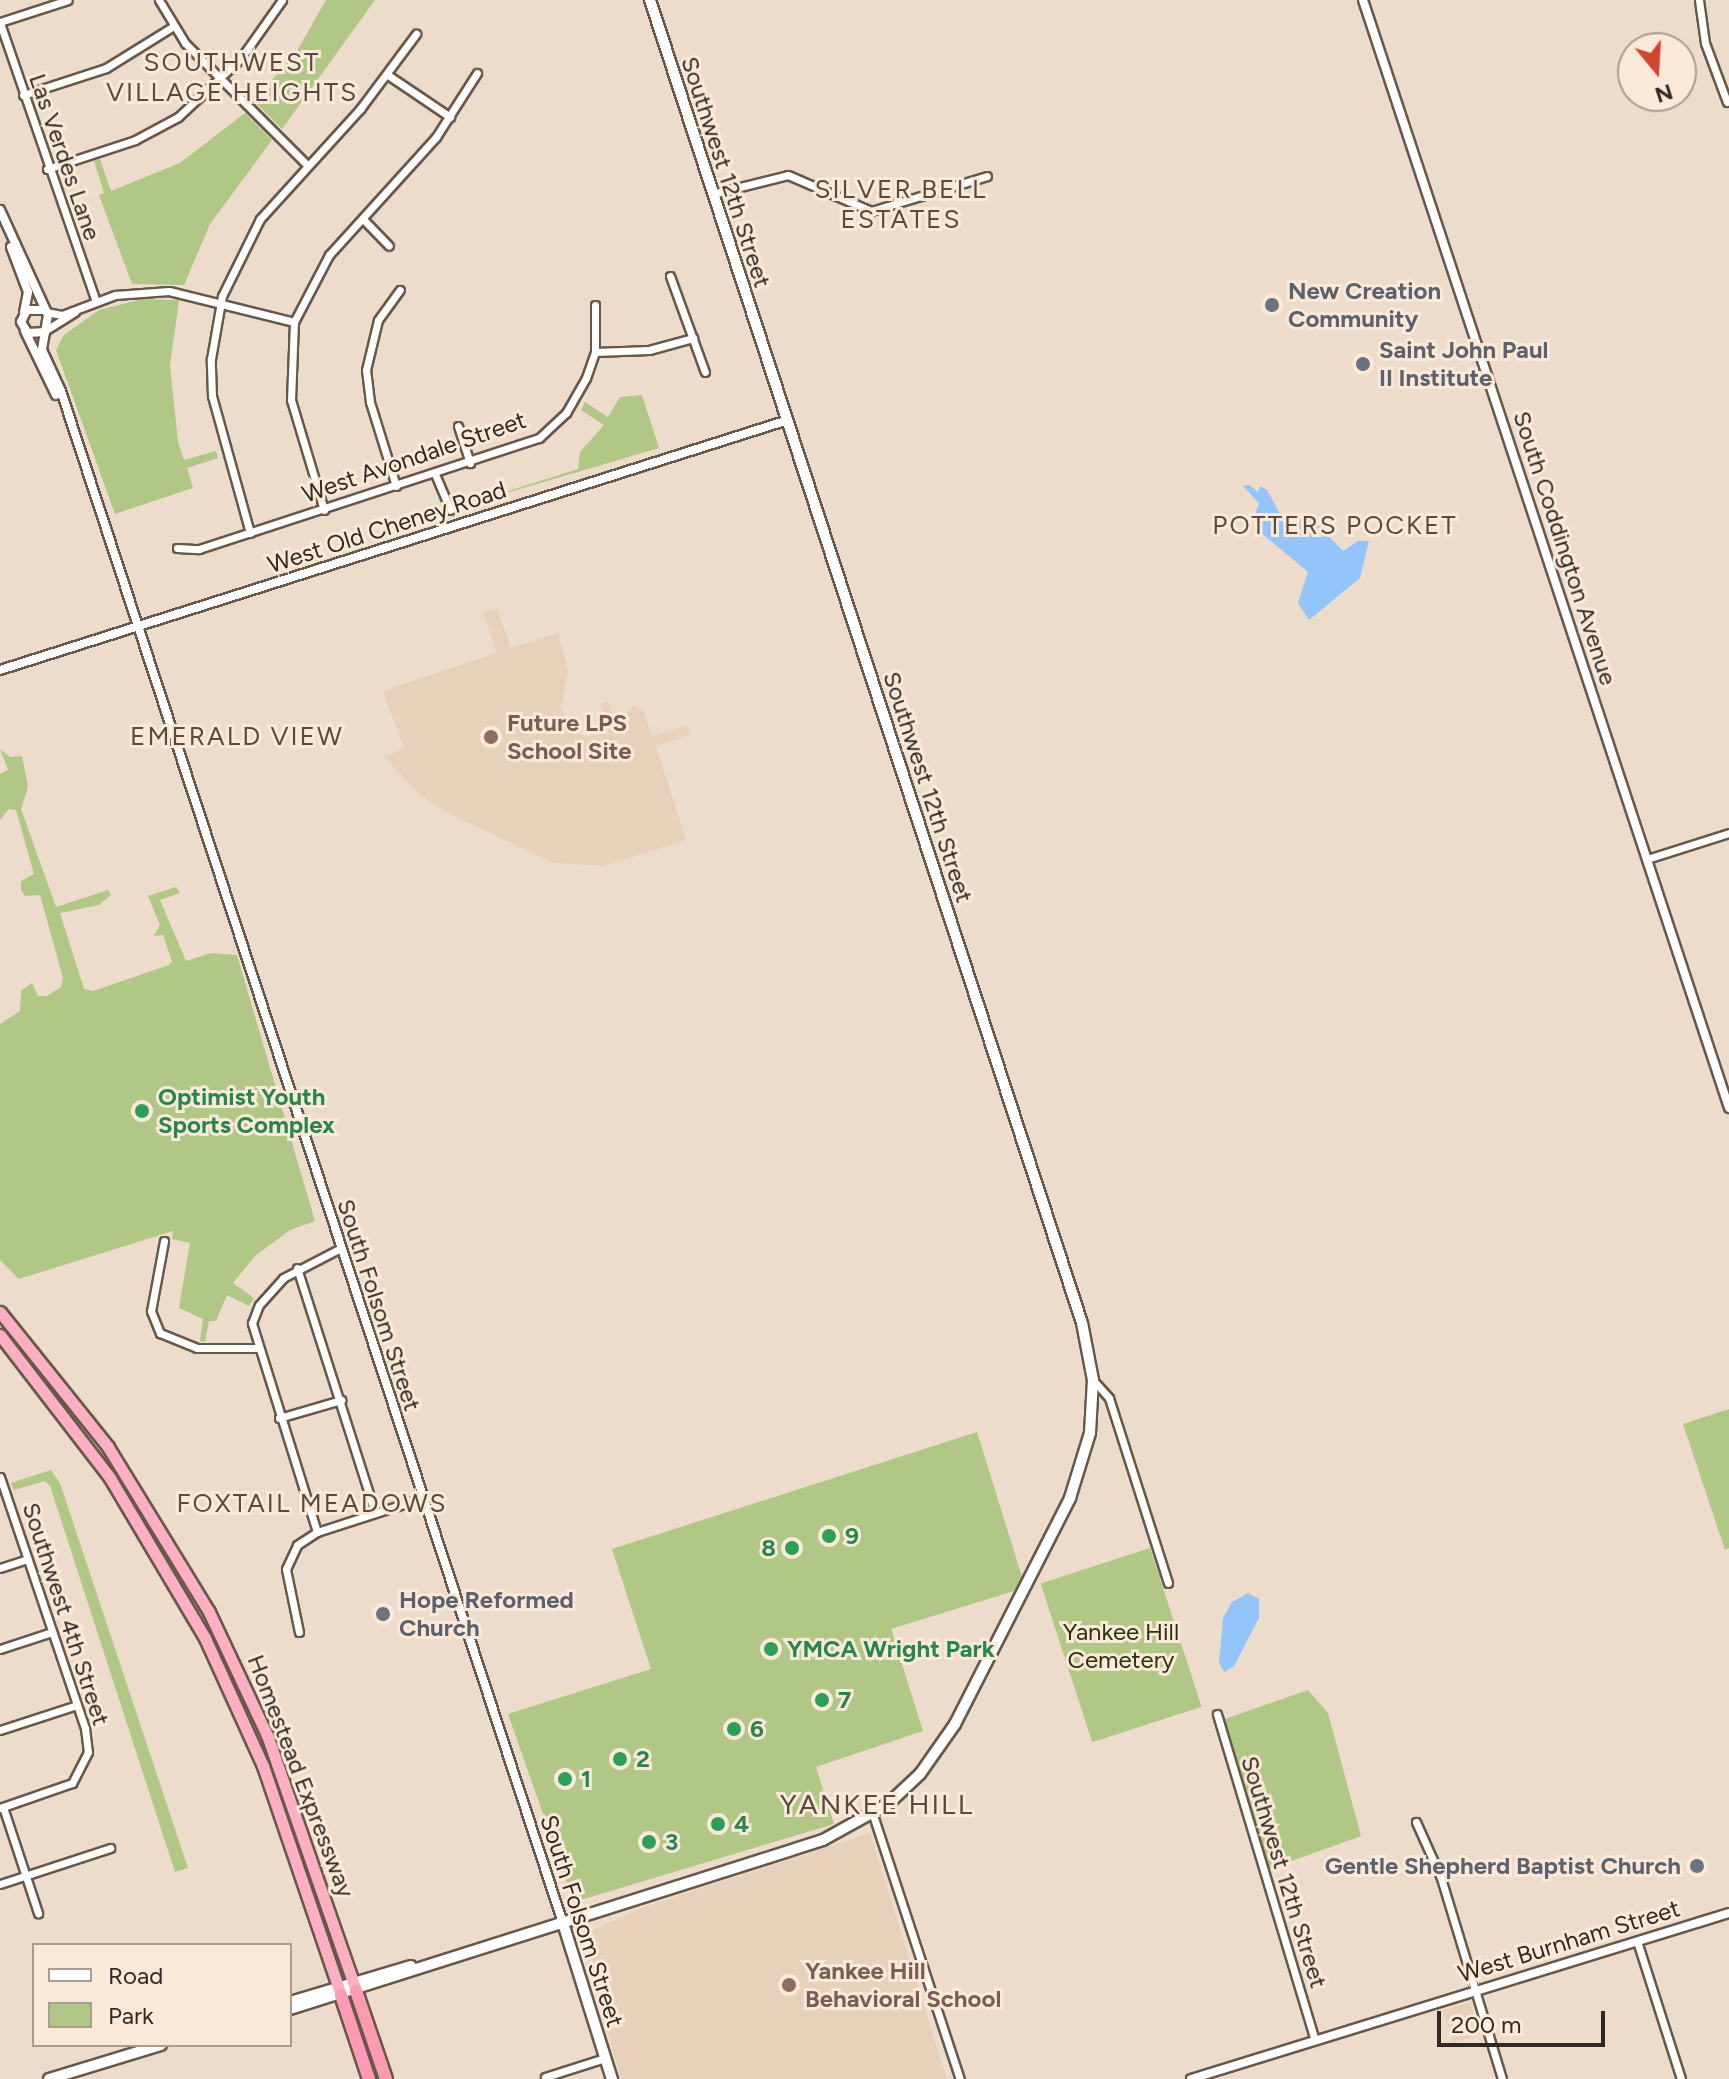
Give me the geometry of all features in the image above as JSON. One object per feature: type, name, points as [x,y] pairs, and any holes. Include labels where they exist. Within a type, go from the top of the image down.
[{"type":"highway","name":"Homestead Expressway","points":[[0,1312],[108,1447],[209,1612],[273,1749],[386,2079]]},
{"type":"highway","name":"Homestead Expressway","points":[[0,1335],[110,1478],[205,1638],[263,1766],[369,2079]]},
{"type":"main road","name":"Southwest 12th Street","points":[[650,0],[785,421],[1076,1302],[1093,1380]]},
{"type":"main road","points":[[292,2002],[355,1987],[823,1840],[873,1815],[909,1785],[942,1745],[1056,1526],[1085,1456],[1093,1380]]},
{"type":"main road","name":"South Folsom Street","points":[[563,1923],[612,2079]]},
{"type":"main road","points":[[292,2008],[340,1990]]},
{"type":"main road","points":[[49,2079],[77,2075],[155,2047]]},
{"type":"street","points":[[0,22],[68,0]]},
{"type":"street","points":[[159,0],[172,27],[307,165]]},
{"type":"street","points":[[47,169],[149,134],[221,79],[282,0]]},
{"type":"street","name":"South Coddington Avenue","points":[[1363,0],[1729,1108]]},
{"type":"street","points":[[1699,0],[1705,43],[1727,102]]},
{"type":"street","name":"Las Verdes Lane","points":[[0,22],[47,169],[96,302]]},
{"type":"street","points":[[23,95],[106,68],[172,27]]},
{"type":"street","points":[[250,533],[219,437],[212,396],[220,303],[251,232],[388,75],[416,34]]},
{"type":"street","points":[[324,510],[291,400],[294,322],[315,275],[450,117],[477,73]]},
{"type":"street","points":[[388,75],[450,117]]},
{"type":"street","points":[[712,194],[788,175],[871,211],[987,176]]},
{"type":"street","points":[[0,210],[28,292],[25,331],[45,331],[96,302],[159,291],[294,322]]},
{"type":"street","points":[[363,219],[389,246]]},
{"type":"street","points":[[9,234],[45,311]]},
{"type":"street","points":[[670,276],[705,372]]},
{"type":"street","points":[[396,486],[370,402],[366,370],[378,320],[400,290]]},
{"type":"street","name":"West Avondale Street","points":[[177,548],[199,549],[522,447],[554,427],[578,394],[595,352],[595,305]]},
{"type":"street","name":"South Folsom Street","points":[[45,311],[42,350],[61,391],[135,629],[563,1923]]},
{"type":"street","points":[[24,313],[77,311]]},
{"type":"street","name":"South Folsom Street","points":[[25,331],[53,387],[108,545]]},
{"type":"street","points":[[595,352],[649,350],[693,338]]},
{"type":"street","name":"West Old Cheney Road","points":[[0,670],[785,421]]},
{"type":"street","points":[[458,426],[470,463]]},
{"type":"street","points":[[435,474],[450,510]]},
{"type":"street","points":[[1647,859],[1729,833]]},
{"type":"street","points":[[164,1241],[151,1311],[160,1333],[197,1348],[256,1348]]},
{"type":"street","points":[[317,1532],[251,1330],[255,1310],[297,1268],[339,1249]]},
{"type":"street","points":[[297,1268],[375,1513]]},
{"type":"street","name":"Southwest 12th Street","points":[[1093,1380],[1109,1398],[1168,1583]]},
{"type":"street","points":[[279,1418],[341,1400]]},
{"type":"street","name":"Southwest 4th Street","points":[[1,1483],[87,1739],[85,1764],[62,1789],[2,1808]]},
{"type":"street","points":[[299,1632],[286,1569],[297,1545],[317,1532],[422,1498]]},
{"type":"street","points":[[0,1568],[28,1559]]},
{"type":"street","points":[[0,1649],[52,1632]]},
{"type":"street","points":[[0,1730],[77,1705]]},
{"type":"street","name":"Southwest 12th Street","points":[[1217,1714],[1315,2040]]},
{"type":"street","points":[[2,1808],[38,1913]]},
{"type":"street","points":[[873,1815],[960,2079]]},
{"type":"street","points":[[1416,1822],[1441,1878],[1502,2079]]},
{"type":"street","points":[[0,1884],[110,1848]]},
{"type":"street","name":"West Burnham Street","points":[[1191,2079],[1729,1913]]},
{"type":"street","points":[[1637,1941],[1681,2079]]},
{"type":"street","points":[[545,2077],[605,2058]]},
{"type":"shaded area","name":"Future LPS School Site","points":[[497,608],[511,648],[558,633],[568,670],[561,707],[571,728],[583,737],[609,732],[601,704],[608,701],[616,728],[633,706],[644,711],[652,736],[688,725],[691,734],[656,746],[686,840],[604,866],[553,863],[450,814],[420,795],[384,757],[404,748],[383,691],[497,653],[483,612]]},
{"type":"shaded area","name":"Yankee Hill Behavioral School","points":[[870,1833],[947,2079],[621,2079],[581,1935],[644,1907]]},
{"type":"shaded area","points":[[1470,2002],[1480,2035],[1453,2043],[1443,2010]]},
{"type":"green space","points":[[326,0],[375,0],[282,129],[254,101],[297,51]]},
{"type":"green space","points":[[245,113],[272,140],[210,224],[184,285],[132,284],[99,195],[104,193],[94,161],[100,159],[111,191],[180,163]]},
{"type":"green space","points":[[143,299],[179,300],[170,366],[178,442],[184,460],[216,451],[218,458],[187,468],[193,488],[115,514],[56,350],[64,335],[99,310]]},
{"type":"green space","points":[[642,395],[659,448],[462,506],[578,469],[580,452],[604,425],[581,410],[585,402],[608,417],[620,397]]},
{"type":"green space","name":"Optimist Youth Sports Complex","points":[[0,749],[10,757],[22,756],[28,787],[21,809],[56,907],[108,890],[111,895],[99,905],[60,913],[84,989],[93,991],[169,965],[172,961],[163,935],[154,936],[160,925],[148,896],[176,887],[180,893],[160,900],[186,961],[211,953],[237,955],[315,1221],[290,1230],[255,1256],[233,1283],[254,1298],[249,1306],[227,1295],[216,1321],[209,1321],[205,1342],[200,1341],[203,1319],[179,1308],[190,1243],[172,1239],[173,1231],[19,1279],[0,1260],[0,1024],[20,1011],[21,991],[32,983],[38,996],[47,996],[61,987],[63,978],[40,895],[25,896],[21,890],[21,881],[34,874],[16,810],[9,809],[0,820],[0,774],[8,770]]},
{"type":"green space","points":[[1729,1409],[1729,1548],[1725,1550],[1683,1424]]},
{"type":"green space","name":"YMCA Wright Park","points":[[977,1432],[1022,1577],[1014,1591],[891,1629],[923,1731],[816,1767],[834,1824],[574,1902],[508,1714],[651,1669],[612,1549]]},
{"type":"green space","points":[[51,1470],[60,1483],[188,1868],[175,1872],[50,1486],[45,1481],[14,1490],[11,1483]]},
{"type":"green space","name":"Yankee Hill Cemetery","points":[[1150,1548],[1202,1707],[1092,1742],[1041,1584]]},
{"type":"green space","points":[[1308,1690],[1328,1713],[1361,1836],[1269,1869],[1222,1720]]},
{"type":"water","points":[[1249,485],[1258,492],[1260,486],[1267,490],[1281,516],[1315,522],[1343,551],[1358,541],[1369,541],[1360,578],[1309,620],[1298,603],[1308,572],[1260,532],[1254,517],[1259,503],[1243,486]]},
{"type":"water","points":[[1248,1593],[1259,1599],[1259,1618],[1234,1666],[1224,1672],[1219,1663],[1223,1618],[1232,1602]]},
{"type":"place","name":"New Creation Community","points":[[1272,305]]},
{"type":"place","name":"Saint John Paul II Institute","points":[[1363,364]]},
{"type":"place","name":"Future LPS School Site","points":[[491,737]]},
{"type":"place","name":"Optimist Youth Sports Complex","points":[[142,1111]]},
{"type":"place","name":"9","points":[[829,1536]]},
{"type":"place","name":"8","points":[[792,1548]]},
{"type":"place","name":"Hope Reformed Church","points":[[383,1614]]},
{"type":"place","name":"YMCA Wright Park","points":[[771,1649]]},
{"type":"place","name":"7","points":[[822,1700]]},
{"type":"place","name":"6","points":[[734,1729]]},
{"type":"place","name":"2","points":[[620,1759]]},
{"type":"place","name":"1","points":[[565,1779]]},
{"type":"place","name":"4","points":[[718,1824]]},
{"type":"place","name":"3","points":[[649,1842]]},
{"type":"place","name":"Gentle Shepherd Baptist Church","points":[[1697,1866]]},
{"type":"place","name":"Yankee Hill Behavioral School","points":[[789,1985]]},
{"type":"district","name":"SOUTHWEST VILLAGE HEIGHTS","points":[[232,78]]},
{"type":"district","name":"SILVER BELL ESTATES","points":[[901,205]]},
{"type":"district","name":"POTTERS POCKET","points":[[1335,526]]},
{"type":"district","name":"EMERALD VIEW","points":[[237,737]]},
{"type":"district","name":"FOXTAIL MEADOWS","points":[[312,1504]]},
{"type":"district","name":"YANKEE HILL","points":[[877,1804]]}]
